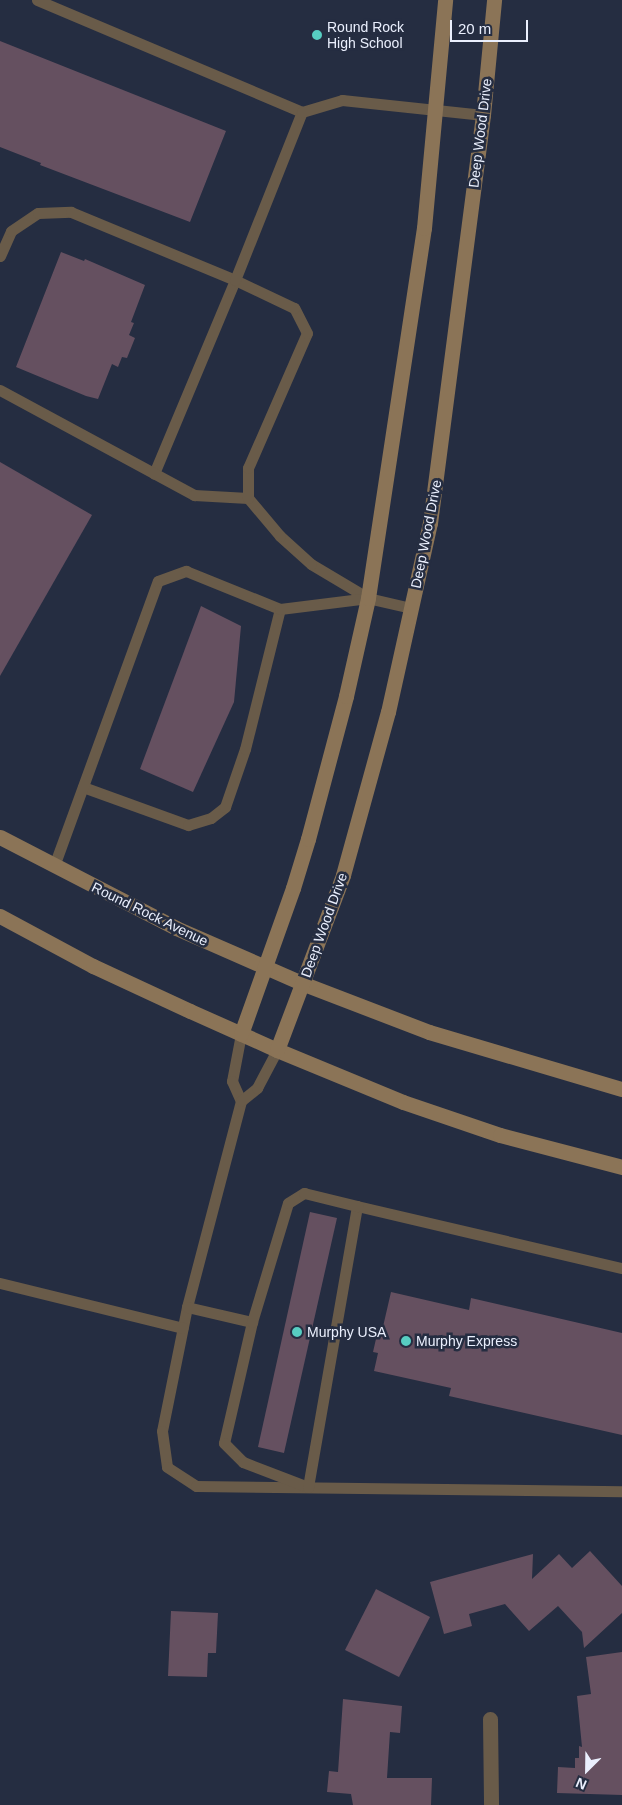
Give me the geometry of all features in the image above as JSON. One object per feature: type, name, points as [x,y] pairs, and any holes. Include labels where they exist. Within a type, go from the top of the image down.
[{"type":"street","points":[[241,1034],[294,888],[346,696],[368,598],[424,228],[444,0]]},
{"type":"street","name":"Deep Wood Drive","points":[[277,1050],[304,984],[343,875],[388,712],[433,504],[483,115],[494,0]]},
{"type":"street","name":"Round Rock Avenue","points":[[0,836],[54,866],[176,928],[304,984],[429,1032],[622,1089]]},
{"type":"street","points":[[0,916],[93,966],[277,1050],[403,1102],[500,1135],[622,1166]]},
{"type":"street","points":[[490,1719],[491,1805]]},
{"type":"lane","points":[[37,0],[302,112],[342,100],[483,115]]},
{"type":"lane","points":[[154,474],[302,112]]},
{"type":"lane","points":[[0,256],[11,231],[38,213],[71,212],[234,280],[294,308],[307,333],[248,468],[248,498],[280,536],[311,564],[368,598],[411,608]]},
{"type":"lane","points":[[0,390],[194,494],[248,498]]},
{"type":"lane","points":[[54,866],[158,581],[186,571],[280,609],[368,598]]},
{"type":"lane","points":[[83,786],[188,825],[211,818],[225,807],[245,749],[280,609]]},
{"type":"lane","points":[[241,1034],[232,1080],[240,1101],[187,1307],[162,1431],[167,1467],[196,1486],[622,1491]]},
{"type":"lane","points":[[240,1101],[257,1088],[277,1050]]},
{"type":"lane","points":[[308,1488],[243,1462],[224,1443],[252,1322],[288,1203],[304,1193],[622,1268]]},
{"type":"lane","points":[[308,1488],[357,1206]]},
{"type":"lane","points":[[0,1283],[183,1328]]},
{"type":"lane","points":[[187,1307],[252,1322]]},
{"type":"building","points":[[0,41],[226,131],[190,222],[40,165],[41,163],[0,147]]},
{"type":"building","points":[[61,252],[84,261],[85,259],[145,285],[131,322],[134,323],[129,335],[135,338],[127,358],[122,357],[118,367],[112,364],[98,399],[86,396],[16,367]]},
{"type":"building","points":[[0,462],[92,515],[0,676]]},
{"type":"building","points":[[201,606],[241,626],[234,702],[193,792],[140,769]]},
{"type":"building","name":"Murphy USA","points":[[310,1212],[337,1218],[284,1453],[258,1447]]},
{"type":"building","points":[[391,1292],[469,1310],[471,1298],[622,1333],[622,1435],[449,1396],[451,1388],[374,1371],[378,1353],[373,1352],[378,1330],[382,1331]]},
{"type":"building","points":[[590,1551],[622,1586],[622,1613],[584,1648],[582,1632],[558,1606],[529,1631],[505,1604],[469,1614],[472,1626],[444,1634],[430,1582],[533,1554],[532,1579],[559,1554],[572,1568]]},
{"type":"building","points":[[376,1589],[430,1617],[399,1677],[345,1650]]},
{"type":"building","points":[[171,1611],[218,1613],[216,1653],[208,1653],[207,1677],[168,1676]]},
{"type":"building","points":[[622,1652],[622,1795],[557,1793],[558,1767],[575,1768],[575,1758],[579,1758],[579,1746],[582,1747],[577,1696],[591,1694],[586,1657]]},
{"type":"building","points":[[343,1699],[402,1706],[400,1733],[390,1732],[387,1778],[432,1778],[431,1805],[353,1805],[351,1794],[327,1792],[329,1771],[338,1772]]},
{"type":"place","name":"Round Rock High School","points":[[317,35]]},
{"type":"place","name":"Murphy USA","points":[[297,1332]]},
{"type":"place","name":"Murphy Express","points":[[406,1341]]}]
